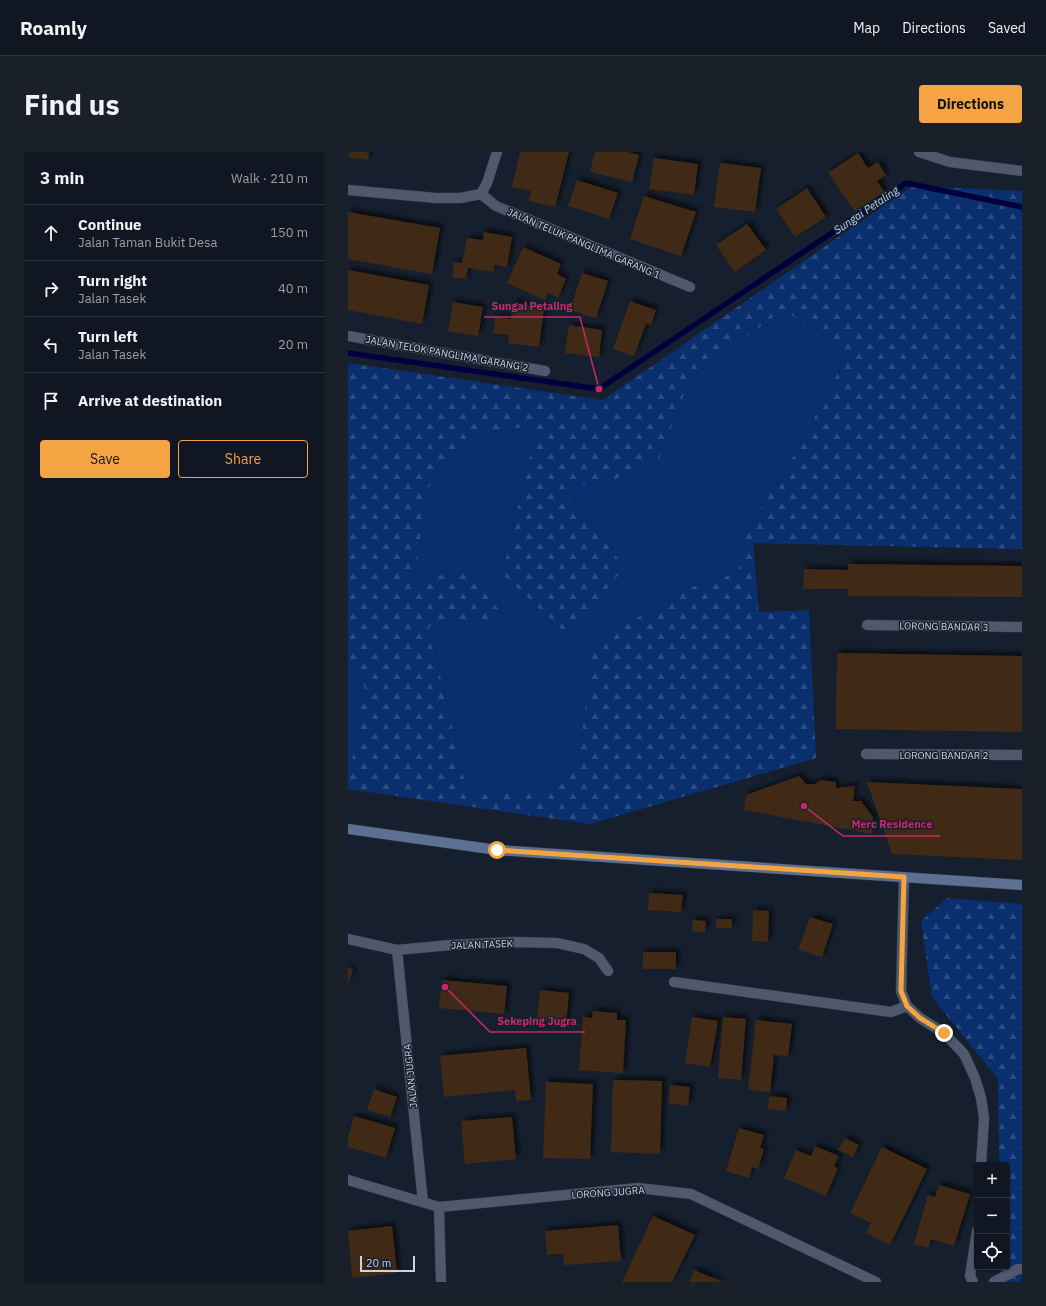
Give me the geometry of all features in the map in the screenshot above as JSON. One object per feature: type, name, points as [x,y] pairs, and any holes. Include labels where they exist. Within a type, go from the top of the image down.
[{"type":"street","points":[[348,190],[436,198],[460,198],[480,194],[488,183],[497,152]]},
{"type":"street","points":[[919,152],[950,162],[1022,171]]},
{"type":"street","name":"JALAN TELUK PANGLIMA GARANG 1","points":[[480,194],[496,206],[690,287]]},
{"type":"street","name":"JALAN TELOK PANGLIMA GARANG 2","points":[[348,336],[545,371]]},
{"type":"street","name":"LORONG BANDAR 3","points":[[867,625],[1022,627]]},
{"type":"street","name":"LORONG BANDAR 2","points":[[866,754],[1022,755]]},
{"type":"street","points":[[348,829],[497,850],[1022,885]]},
{"type":"street","points":[[904,877],[901,991],[907,1006],[920,1018],[944,1033],[964,1054],[975,1078],[981,1098],[984,1118],[981,1162]]},
{"type":"street","name":"JALAN TASEK","points":[[348,939],[397,950],[450,945],[557,943],[584,949],[599,958],[608,972]]},
{"type":"street","name":"JALAN JUGRA","points":[[397,950],[423,1202]]},
{"type":"street","points":[[674,982],[891,1012],[907,1006]]},
{"type":"street","name":"LORONG JUGRA","points":[[348,1180],[439,1207],[638,1188],[691,1194],[876,1282]]},
{"type":"street","points":[[439,1207],[441,1282]]},
{"type":"street","points":[[972,1282],[970,1276],[977,1234]]},
{"type":"street","points":[[994,1282],[1018,1269],[1022,1269]]},
{"type":"green space","points":[[912,186],[1022,191],[1022,549],[753,543],[759,612],[809,610],[816,758],[590,824],[348,789],[348,771],[350,772],[365,688],[348,656],[348,363],[603,400]],"holes":[[[784,309],[846,357],[799,447],[748,530],[737,573],[689,588],[593,643],[579,757],[541,789],[468,796],[429,626],[506,618],[462,566],[414,587],[426,490],[479,434],[537,425],[502,574],[568,635],[625,567],[564,489],[614,480],[659,460],[690,378]]]},
{"type":"green space","points":[[784,308],[846,357],[799,447],[748,530],[737,573],[689,588],[593,643],[579,757],[541,789],[468,796],[429,625],[506,618],[414,588],[426,490],[479,434],[537,425],[502,574],[625,567],[564,488],[614,480],[659,460],[690,378]]},
{"type":"green space","points":[[348,656],[365,688],[350,772],[348,771]]},
{"type":"green space","points":[[947,898],[1022,904],[1022,1282],[1001,1282],[1001,1270],[1010,1270],[1010,1162],[999,1162],[998,1079],[932,997],[921,921]]},
{"type":"building","points":[[348,152],[369,152],[368,160],[348,157]]},
{"type":"building","points":[[520,152],[569,152],[555,207],[529,201],[531,191],[512,187]]},
{"type":"building","points":[[595,152],[628,152],[639,155],[632,182],[590,172]]},
{"type":"building","points":[[858,153],[868,168],[878,162],[886,175],[877,181],[884,192],[855,211],[828,173]]},
{"type":"building","points":[[654,158],[698,164],[694,195],[649,189]]},
{"type":"building","points":[[720,163],[761,168],[755,212],[714,207]]},
{"type":"building","points":[[577,180],[618,193],[609,219],[568,206]]},
{"type":"building","points":[[807,188],[826,217],[795,237],[776,209]]},
{"type":"building","points":[[644,196],[696,212],[681,256],[630,239]]},
{"type":"building","points":[[348,212],[440,228],[432,274],[348,259]]},
{"type":"building","points":[[747,224],[766,250],[735,272],[716,245]]},
{"type":"building","points":[[484,232],[512,237],[507,267],[495,265],[493,272],[468,268],[466,279],[452,277],[454,262],[462,263],[467,238],[483,240]]},
{"type":"building","points":[[523,247],[561,264],[557,274],[566,279],[558,298],[548,293],[545,300],[507,283]]},
{"type":"building","points":[[348,270],[429,285],[422,324],[348,310]]},
{"type":"building","points":[[582,273],[608,281],[596,318],[570,310]]},
{"type":"building","points":[[630,301],[656,310],[651,325],[646,324],[634,356],[613,349]]},
{"type":"building","points":[[453,302],[483,307],[478,336],[448,331]]},
{"type":"building","points":[[513,303],[544,308],[539,347],[508,343],[509,335],[493,333],[495,317],[511,319]]},
{"type":"building","points":[[569,325],[602,330],[599,357],[565,353]]},
{"type":"building","points":[[848,564],[1022,566],[1022,597],[848,596],[848,589],[803,589],[804,569],[848,570]]},
{"type":"building","points":[[837,653],[1022,656],[1022,732],[836,729]]},
{"type":"building","points":[[799,776],[806,784],[815,784],[820,780],[836,782],[836,788],[855,786],[853,801],[861,801],[873,817],[872,834],[744,810],[746,795]]},
{"type":"building","points":[[867,782],[1022,789],[1022,860],[892,854]]},
{"type":"building","points":[[649,893],[683,895],[681,912],[648,910]]},
{"type":"building","points":[[753,910],[769,911],[768,942],[752,941]]},
{"type":"building","points":[[810,917],[833,924],[822,957],[798,950]]},
{"type":"building","points":[[716,919],[732,919],[732,928],[716,928]]},
{"type":"building","points":[[693,920],[706,921],[705,932],[692,931]]},
{"type":"building","points":[[643,952],[676,952],[676,969],[643,969]]},
{"type":"building","points":[[348,968],[353,969],[348,985]]},
{"type":"building","points":[[442,980],[507,986],[504,1014],[439,1008]]},
{"type":"building","points":[[540,990],[569,993],[566,1023],[537,1020]]},
{"type":"building","points":[[593,1011],[617,1013],[617,1020],[626,1020],[623,1073],[579,1070],[583,1017],[592,1018]]},
{"type":"building","points":[[692,1017],[718,1021],[710,1067],[685,1063]]},
{"type":"building","points":[[723,1017],[746,1019],[741,1080],[718,1078]]},
{"type":"building","points":[[756,1020],[792,1024],[788,1056],[774,1055],[770,1092],[748,1090]]},
{"type":"building","points":[[526,1048],[531,1100],[516,1101],[515,1090],[444,1097],[440,1056]]},
{"type":"building","points":[[613,1080],[662,1081],[660,1154],[611,1152]]},
{"type":"building","points":[[546,1082],[593,1084],[590,1159],[543,1158]]},
{"type":"building","points":[[670,1085],[690,1087],[688,1106],[668,1103]]},
{"type":"building","points":[[374,1089],[397,1097],[390,1117],[367,1110]]},
{"type":"building","points":[[769,1096],[787,1098],[786,1111],[768,1109]]},
{"type":"building","points":[[354,1116],[395,1128],[386,1158],[348,1147],[348,1137]]},
{"type":"building","points":[[512,1117],[516,1159],[465,1164],[461,1121]]},
{"type":"building","points":[[739,1128],[764,1135],[760,1148],[764,1149],[758,1169],[752,1167],[749,1178],[726,1171]]},
{"type":"building","points":[[845,1138],[859,1145],[853,1157],[838,1150]]},
{"type":"building","points":[[815,1146],[839,1156],[834,1166],[838,1168],[826,1196],[784,1178],[796,1150],[811,1156]]},
{"type":"building","points":[[882,1147],[927,1169],[890,1245],[866,1233],[871,1223],[850,1213]]},
{"type":"building","points":[[939,1185],[970,1194],[954,1246],[931,1239],[928,1248],[914,1244],[928,1195],[935,1197]]},
{"type":"building","points":[[653,1216],[695,1235],[672,1282],[622,1282]]},
{"type":"building","points":[[618,1225],[621,1261],[564,1265],[563,1253],[547,1255],[545,1231]]},
{"type":"building","points":[[392,1226],[397,1273],[352,1278],[348,1231]]},
{"type":"building","points":[[694,1270],[723,1282],[689,1282]]},
{"type":"waterway","name":"Sungai Petaling","points":[[348,353],[599,389],[906,183],[1022,207]]},
{"type":"place","name":"Sungai Petaling","points":[[599,389]]},
{"type":"place","name":"Merc Residence","points":[[804,806]]},
{"type":"place","name":"Sekeping Jugra","points":[[445,987]]},
{"type":"route","points":[[497,850],[904,877],[901,991],[907,1006],[920,1018],[944,1033]]}]
